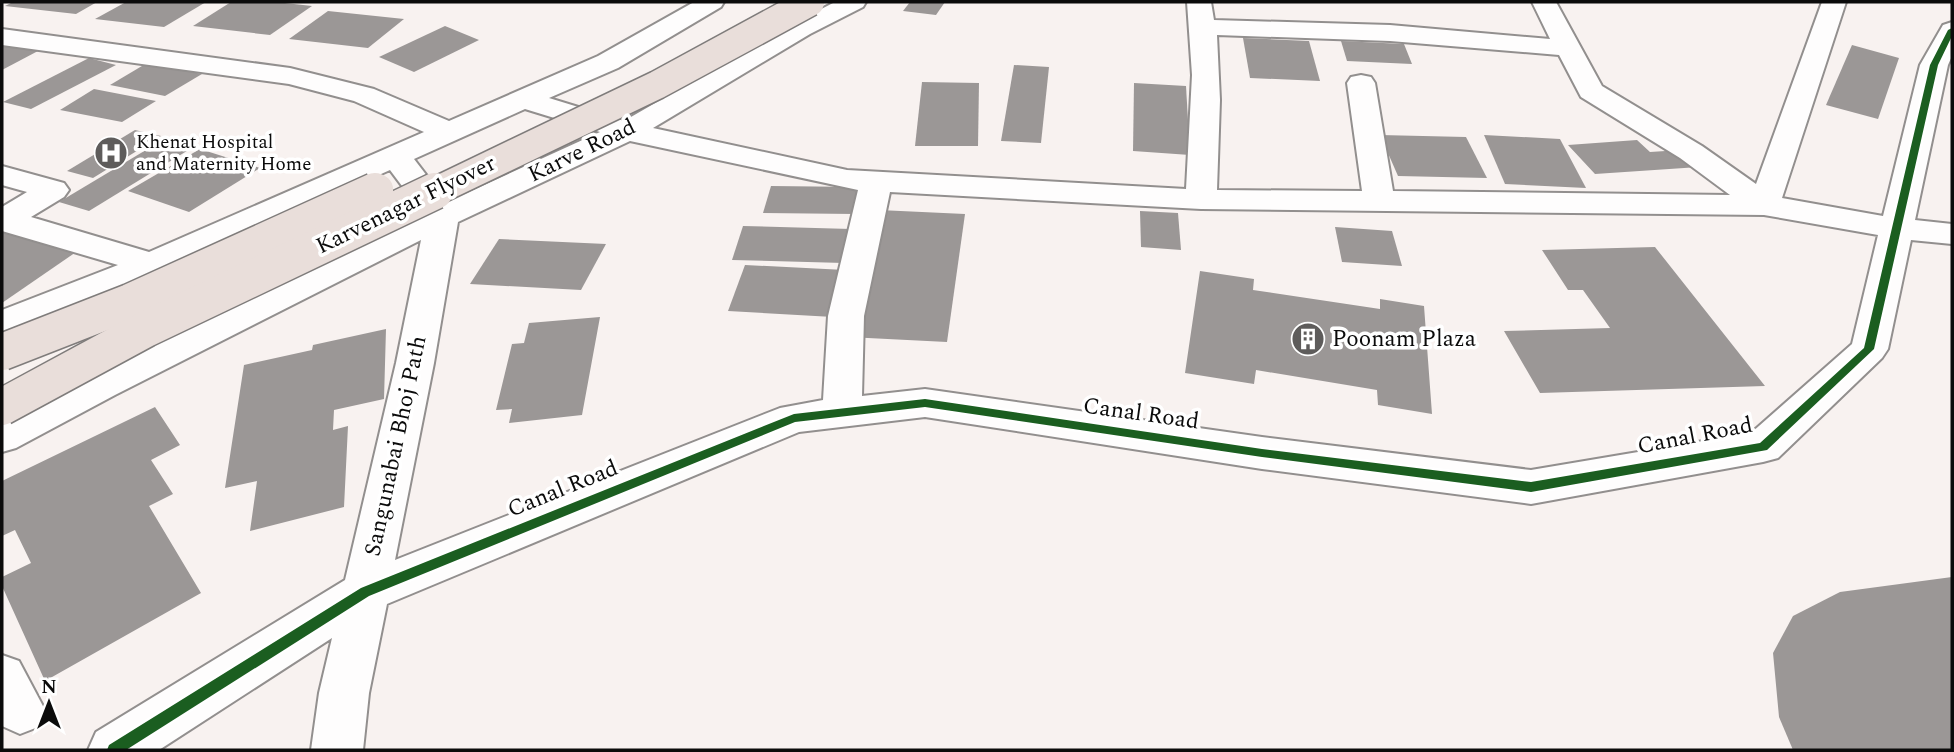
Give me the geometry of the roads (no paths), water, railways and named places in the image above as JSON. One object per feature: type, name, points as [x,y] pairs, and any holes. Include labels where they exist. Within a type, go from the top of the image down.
[{"type":"main road","name":"Karvenagar Flyover","points":[[2,352],[130,302],[634,73],[751,2]]},
{"type":"main road","name":"Karvenagar Flyover","points":[[2,407],[146,329],[657,85],[810,2]]},
{"type":"street","points":[[2,324],[152,264],[608,62],[712,2]]},
{"type":"street","name":"Karve Road","points":[[2,437],[101,385],[442,217],[626,131],[801,29],[854,2]]},
{"type":"street","points":[[1544,2],[1591,91],[1690,152],[1764,205]]},
{"type":"street","points":[[1764,205],[1834,2]]},
{"type":"street","points":[[1201,199],[1205,122],[1201,14],[1568,48]]},
{"type":"street","name":"Canal Road","points":[[114,750],[365,592],[794,418],[925,403],[1262,453],[1531,487],[1763,447],[1869,349],[1896,228],[1952,30]]},
{"type":"street","points":[[2,37],[290,76],[364,95],[449,132]]},
{"type":"street","points":[[1361,83],[1379,201]]},
{"type":"street","points":[[524,100],[626,131],[876,183],[1201,199],[1764,205],[1896,228],[1952,234]]},
{"type":"street","points":[[395,156],[442,217]]},
{"type":"street","points":[[2,175],[53,190],[3,221]]},
{"type":"street","points":[[842,411],[846,316],[876,183]]},
{"type":"street","name":"Sangunabai Bhoj Path","points":[[337,750],[344,693],[415,363],[442,217]]},
{"type":"street","points":[[3,221],[152,264]]},
{"type":"street","points":[[2,414],[101,385]]},
{"type":"place","name":"Khenat Hospital and Maternity Home","points":[[111,153]]},
{"type":"place","name":"Poonam Plaza","points":[[1308,339]]}]
